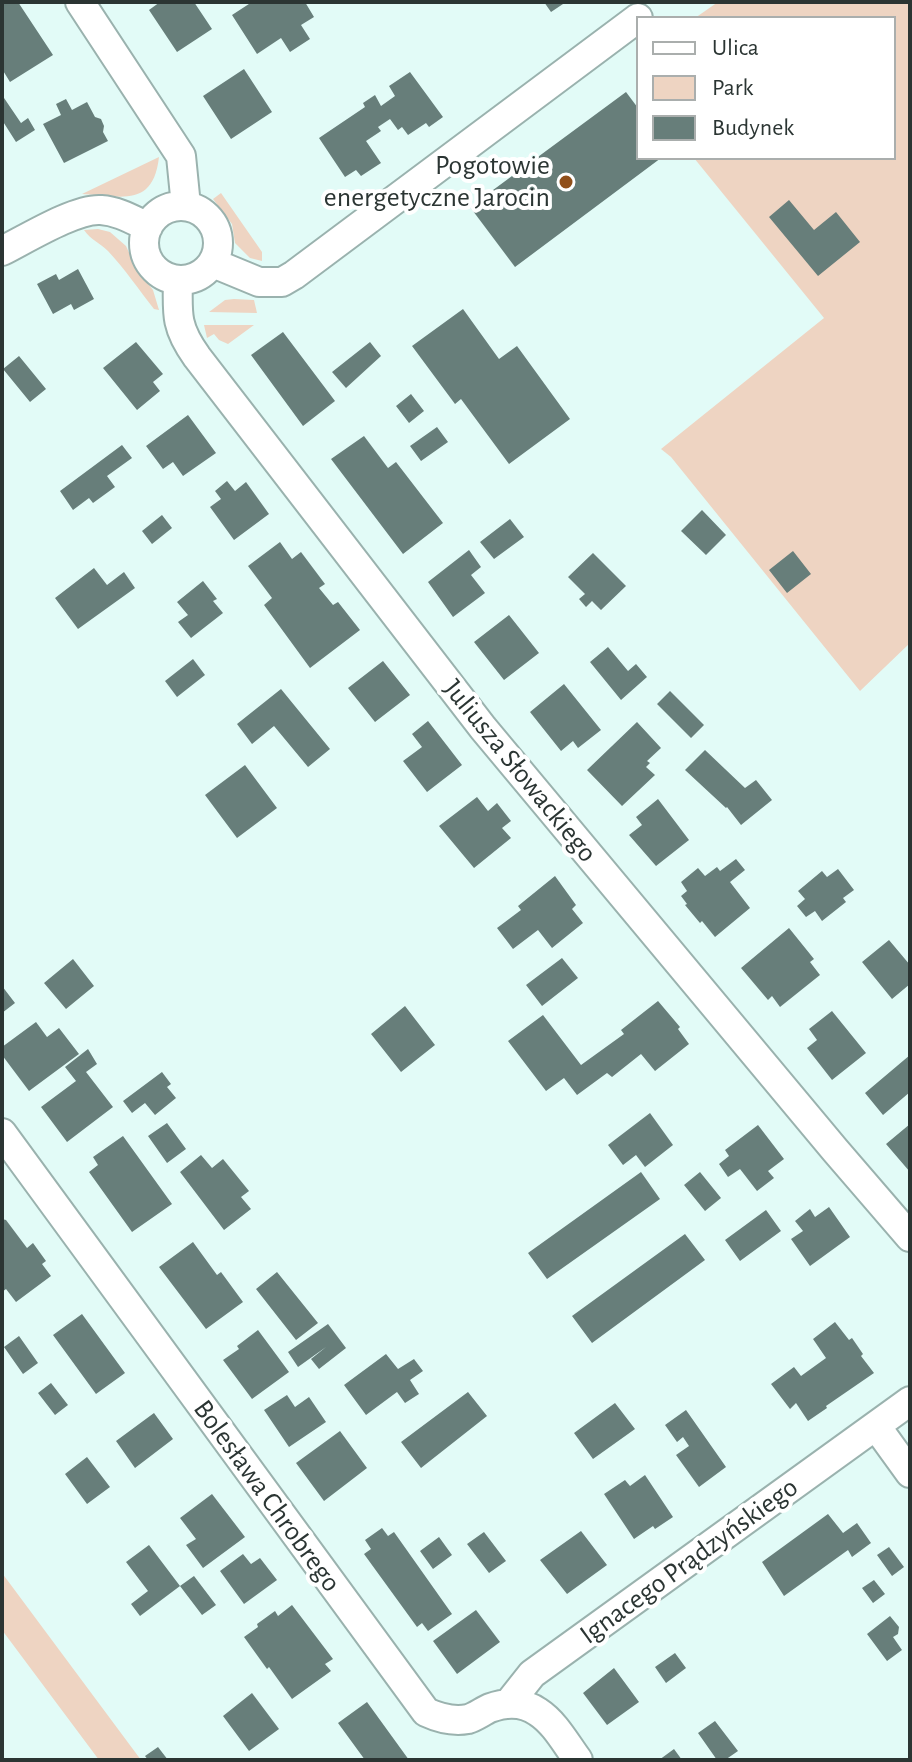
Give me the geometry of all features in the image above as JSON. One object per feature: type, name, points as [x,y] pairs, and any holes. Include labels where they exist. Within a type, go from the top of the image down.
[{"type":"street","points":[[80,2],[181,156],[186,206]]},
{"type":"street","points":[[641,16],[660,2]]},
{"type":"street","points":[[213,263],[259,282],[282,282],[636,19]]},
{"type":"street","points":[[186,206],[206,215],[214,224],[219,248],[208,270],[198,277],[178,280],[163,275],[153,267],[144,245],[148,227],[159,213],[171,207],[186,206]]},
{"type":"street","points":[[2,251],[67,218],[98,209],[122,215],[148,227]]},
{"type":"street","name":"Juliusza Słowackiego","points":[[178,280],[177,318],[180,330],[197,357],[483,728],[910,1237]]},
{"type":"street","name":"Bolesława Chrobrego","points":[[2,1133],[426,1712],[439,1719],[454,1720],[469,1718],[509,1703]]},
{"type":"street","points":[[910,1401],[876,1426],[910,1473]]},
{"type":"street","name":"Ignacego Prądzyńskiego","points":[[509,1703],[532,1674],[876,1426]]},
{"type":"street","points":[[509,1703],[538,1711],[578,1760]]},
{"type":"green space","points":[[718,2],[910,2],[910,643],[860,691],[671,457],[661,449],[824,318],[696,160],[896,160],[896,16],[698,16]]},
{"type":"green space","points":[[159,157],[156,173],[143,192],[122,197],[82,194]]},
{"type":"green space","points":[[221,193],[262,252],[262,261],[250,258],[235,243],[232,224],[213,199]]},
{"type":"green space","points":[[84,230],[110,232],[126,246],[137,270],[153,290],[159,310],[154,309],[108,251]]},
{"type":"green space","points":[[225,300],[254,300],[257,313],[209,312]]},
{"type":"green space","points":[[204,325],[254,325],[228,344],[214,334],[207,338]]},
{"type":"green space","points":[[2,1573],[141,1760],[99,1760],[2,1630]]},
{"type":"building","points":[[2,2],[18,2],[53,55],[10,82],[2,69]]},
{"type":"building","points":[[160,2],[194,2],[212,29],[177,52],[149,10]]},
{"type":"building","points":[[252,2],[305,2],[314,17],[301,25],[310,39],[290,52],[281,38],[257,54],[232,15]]},
{"type":"building","points":[[544,2],[566,2],[551,12]]},
{"type":"building","points":[[244,69],[272,112],[231,139],[203,96]]},
{"type":"building","points":[[410,72],[443,117],[429,127],[426,123],[408,135],[402,127],[398,130],[390,119],[378,127],[381,131],[366,141],[381,163],[361,176],[356,170],[345,177],[319,138],[365,107],[363,103],[375,95],[381,106],[395,96],[389,86]]},
{"type":"building","name":"Pogotowie energetyczne Jarocin","points":[[626,92],[636,105],[636,160],[658,160],[515,267],[470,207]]},
{"type":"building","points":[[2,95],[21,123],[28,118],[35,130],[16,142],[2,120]]},
{"type":"building","points":[[66,99],[72,110],[87,102],[95,117],[101,119],[108,141],[64,163],[43,124],[61,115],[56,104]]},
{"type":"building","points":[[789,200],[814,230],[836,212],[860,242],[818,276],[769,217]]},
{"type":"building","points":[[78,269],[94,299],[74,310],[71,304],[53,314],[37,284],[56,274],[59,280]]},
{"type":"building","points":[[463,309],[499,359],[517,346],[570,419],[509,464],[461,399],[455,404],[412,346]]},
{"type":"building","points":[[283,332],[335,401],[303,426],[251,355]]},
{"type":"building","points":[[136,342],[163,374],[153,382],[160,391],[137,410],[103,368]]},
{"type":"building","points":[[370,342],[381,356],[346,388],[332,372]]},
{"type":"building","points":[[19,356],[46,389],[30,402],[3,369]]},
{"type":"building","points":[[411,394],[424,411],[409,423],[396,406]]},
{"type":"building","points":[[188,415],[216,453],[183,476],[173,462],[163,469],[146,446]]},
{"type":"building","points":[[437,427],[448,442],[421,461],[410,446]]},
{"type":"building","points":[[364,436],[388,468],[396,462],[443,523],[403,554],[331,459]]},
{"type":"building","points":[[122,445],[132,458],[107,476],[115,487],[93,503],[89,498],[73,510],[60,491]]},
{"type":"building","points":[[227,481],[235,491],[246,482],[269,514],[234,540],[210,507],[221,499],[215,491]]},
{"type":"building","points":[[702,510],[726,535],[706,555],[681,531]]},
{"type":"building","points":[[162,515],[172,528],[152,544],[142,531]]},
{"type":"building","points":[[510,519],[524,537],[494,559],[480,542]]},
{"type":"building","points":[[280,542],[292,559],[301,552],[325,584],[319,588],[333,605],[338,602],[360,630],[310,668],[264,605],[272,598],[248,566]]},
{"type":"building","points":[[469,550],[481,567],[471,575],[485,593],[453,617],[428,582]]},
{"type":"building","points":[[793,551],[811,574],[787,593],[769,570]]},
{"type":"building","points":[[593,553],[626,586],[601,610],[592,601],[586,607],[579,599],[585,594],[568,577]]},
{"type":"building","points":[[94,568],[107,585],[124,572],[135,588],[78,629],[55,598]]},
{"type":"building","points":[[203,581],[223,613],[191,638],[178,622],[188,615],[177,602]]},
{"type":"building","points":[[509,615],[539,653],[504,680],[474,642]]},
{"type":"building","points":[[608,647],[628,671],[636,664],[647,677],[621,700],[590,662]]},
{"type":"building","points":[[193,659],[205,675],[177,697],[165,681]]},
{"type":"building","points":[[383,661],[410,695],[375,722],[348,688]]},
{"type":"building","points":[[564,684],[601,730],[578,748],[573,741],[561,751],[530,712]]},
{"type":"building","points":[[281,689],[330,749],[308,767],[274,726],[252,744],[237,724]]},
{"type":"building","points":[[670,691],[704,725],[691,738],[657,704]]},
{"type":"building","points":[[428,721],[462,765],[427,792],[403,761],[422,747],[412,734]]},
{"type":"building","points":[[637,722],[661,748],[647,761],[650,763],[646,767],[655,775],[622,806],[587,770]]},
{"type":"building","points":[[705,750],[745,788],[756,780],[772,800],[741,825],[727,807],[685,770]]},
{"type":"building","points":[[245,765],[277,808],[237,838],[205,795]]},
{"type":"building","points":[[477,797],[488,811],[497,803],[511,821],[502,828],[511,838],[474,868],[439,826]]},
{"type":"building","points":[[658,799],[689,840],[656,866],[629,835],[642,825],[636,817]]},
{"type":"building","points":[[736,859],[745,870],[730,882],[750,908],[715,937],[685,905],[681,896],[687,891],[681,882],[698,868],[705,876],[717,867],[720,871]]},
{"type":"building","points":[[838,869],[854,890],[843,898],[846,902],[822,921],[815,911],[806,917],[797,906],[805,899],[798,891],[822,871],[827,877]]},
{"type":"building","points":[[555,876],[576,905],[572,909],[583,923],[552,948],[538,930],[513,949],[497,928],[521,910],[518,906]]},
{"type":"building","points":[[789,928],[814,959],[810,962],[820,975],[780,1007],[772,996],[768,1000],[741,968]]},
{"type":"building","points":[[889,940],[910,965],[910,984],[892,999],[862,962]]},
{"type":"building","points":[[562,958],[578,978],[542,1006],[526,985]]},
{"type":"building","points":[[73,959],[94,986],[66,1009],[44,983]]},
{"type":"building","points":[[2,986],[15,1003],[2,1013]]},
{"type":"building","points":[[658,1001],[680,1027],[678,1029],[689,1044],[655,1071],[641,1054],[612,1077],[607,1073],[577,1095],[564,1078],[546,1091],[508,1041],[543,1015],[581,1065],[624,1034],[621,1030]]},
{"type":"building","points":[[405,1006],[435,1045],[401,1072],[371,1034]]},
{"type":"building","points":[[832,1011],[866,1053],[832,1080],[807,1048],[817,1040],[809,1029]]},
{"type":"building","points":[[36,1022],[47,1037],[59,1028],[79,1054],[29,1091],[2,1055],[2,1047]]},
{"type":"building","points":[[88,1049],[97,1064],[86,1072],[113,1107],[67,1142],[41,1107],[76,1081],[65,1067]]},
{"type":"building","points":[[910,1055],[910,1092],[883,1115],[865,1093]]},
{"type":"building","points":[[162,1072],[171,1084],[167,1087],[176,1098],[155,1115],[145,1103],[132,1113],[123,1101]]},
{"type":"building","points":[[650,1113],[673,1145],[645,1167],[636,1155],[623,1165],[608,1145]]},
{"type":"building","points":[[167,1123],[186,1149],[167,1163],[148,1136]]},
{"type":"building","points":[[910,1124],[910,1172],[886,1144]]},
{"type":"building","points":[[758,1125],[784,1159],[768,1171],[774,1178],[757,1191],[740,1169],[728,1177],[719,1164],[729,1156],[725,1150]]},
{"type":"building","points":[[123,1136],[172,1204],[132,1232],[89,1172],[98,1165],[93,1157]]},
{"type":"building","points":[[201,1155],[212,1168],[223,1159],[249,1191],[241,1197],[251,1209],[224,1230],[180,1172]]},
{"type":"building","points":[[641,1172],[660,1199],[547,1279],[528,1253]]},
{"type":"building","points":[[700,1172],[721,1198],[705,1211],[684,1185]]},
{"type":"building","points":[[829,1207],[850,1237],[810,1266],[791,1239],[803,1231],[795,1221],[810,1209],[815,1217]]},
{"type":"building","points":[[766,1210],[781,1231],[740,1261],[725,1240]]},
{"type":"building","points":[[2,1219],[27,1248],[33,1243],[46,1261],[42,1264],[51,1276],[16,1302],[6,1289],[2,1292]]},
{"type":"building","points":[[685,1234],[705,1260],[592,1343],[572,1316]]},
{"type":"building","points":[[193,1242],[217,1275],[221,1272],[243,1302],[206,1329],[159,1267]]},
{"type":"building","points":[[277,1272],[318,1323],[296,1340],[256,1289]]},
{"type":"building","points":[[82,1314],[125,1373],[96,1394],[53,1335]]},
{"type":"building","points":[[835,1322],[849,1340],[852,1338],[874,1373],[808,1421],[796,1403],[790,1409],[771,1384],[794,1367],[801,1376],[826,1358],[813,1339]]},
{"type":"building","points":[[328,1324],[346,1348],[319,1369],[311,1359],[326,1347],[298,1367],[288,1352]]},
{"type":"building","points":[[258,1330],[289,1372],[252,1399],[223,1360]]},
{"type":"building","points":[[19,1336],[38,1363],[23,1374],[4,1347]]},
{"type":"building","points":[[386,1354],[398,1369],[414,1359],[423,1371],[410,1380],[419,1394],[405,1403],[397,1392],[366,1415],[344,1385]]},
{"type":"building","points":[[51,1383],[68,1405],[55,1415],[38,1393]]},
{"type":"building","points":[[468,1392],[487,1416],[421,1468],[401,1442]]},
{"type":"building","points":[[287,1395],[295,1407],[309,1397],[326,1422],[289,1447],[264,1410]]},
{"type":"building","points":[[615,1403],[635,1429],[593,1459],[574,1433]]},
{"type":"building","points":[[686,1410],[726,1467],[699,1487],[676,1455],[689,1446],[683,1437],[677,1442],[665,1425]]},
{"type":"building","points":[[154,1413],[173,1439],[135,1468],[116,1441]]},
{"type":"building","points":[[340,1431],[367,1468],[324,1501],[296,1463]]},
{"type":"building","points":[[87,1457],[110,1487],[87,1504],[65,1474]]},
{"type":"building","points":[[645,1475],[673,1517],[634,1539],[604,1494],[625,1480],[630,1486]]},
{"type":"building","points":[[212,1494],[245,1537],[203,1568],[186,1545],[196,1539],[180,1518]]},
{"type":"building","points":[[828,1514],[843,1533],[857,1523],[871,1543],[852,1557],[848,1550],[784,1596],[762,1562]]},
{"type":"building","points":[[382,1528],[388,1536],[394,1532],[452,1614],[428,1631],[422,1623],[417,1627],[364,1554],[371,1549],[365,1540]]},
{"type":"building","points":[[581,1531],[607,1565],[567,1594],[540,1560]]},
{"type":"building","points":[[484,1532],[506,1561],[489,1573],[467,1544]]},
{"type":"building","points":[[439,1537],[452,1555],[433,1569],[420,1551]]},
{"type":"building","points":[[149,1545],[180,1586],[140,1616],[131,1604],[148,1591],[126,1562]]},
{"type":"building","points":[[889,1547],[904,1567],[892,1576],[877,1555]]},
{"type":"building","points":[[243,1554],[251,1564],[260,1558],[277,1580],[244,1604],[220,1571]]},
{"type":"building","points":[[194,1576],[216,1605],[202,1615],[180,1586]]},
{"type":"building","points":[[874,1580],[885,1594],[873,1603],[862,1588]]},
{"type":"building","points":[[292,1605],[333,1659],[325,1664],[331,1671],[292,1699],[244,1637],[275,1611],[278,1616]]},
{"type":"building","points":[[476,1610],[500,1642],[457,1674],[433,1641]]},
{"type":"building","points":[[890,1616],[899,1627],[898,1634],[893,1637],[902,1650],[887,1661],[867,1634]]},
{"type":"building","points":[[675,1653],[686,1668],[666,1683],[655,1667]]},
{"type":"building","points":[[614,1668],[639,1702],[607,1725],[583,1693]]},
{"type":"building","points":[[252,1693],[279,1729],[249,1751],[223,1716]]},
{"type":"building","points":[[367,1702],[409,1760],[365,1760],[338,1723]]},
{"type":"building","points":[[715,1721],[738,1751],[725,1760],[717,1760],[698,1733]]},
{"type":"building","points":[[158,1747],[168,1760],[148,1760],[145,1756]]},
{"type":"building","points":[[674,1749],[682,1760],[659,1760]]},
{"type":"place","name":"Pogotowie energetyczne Jarocin","points":[[566,182]]}]
